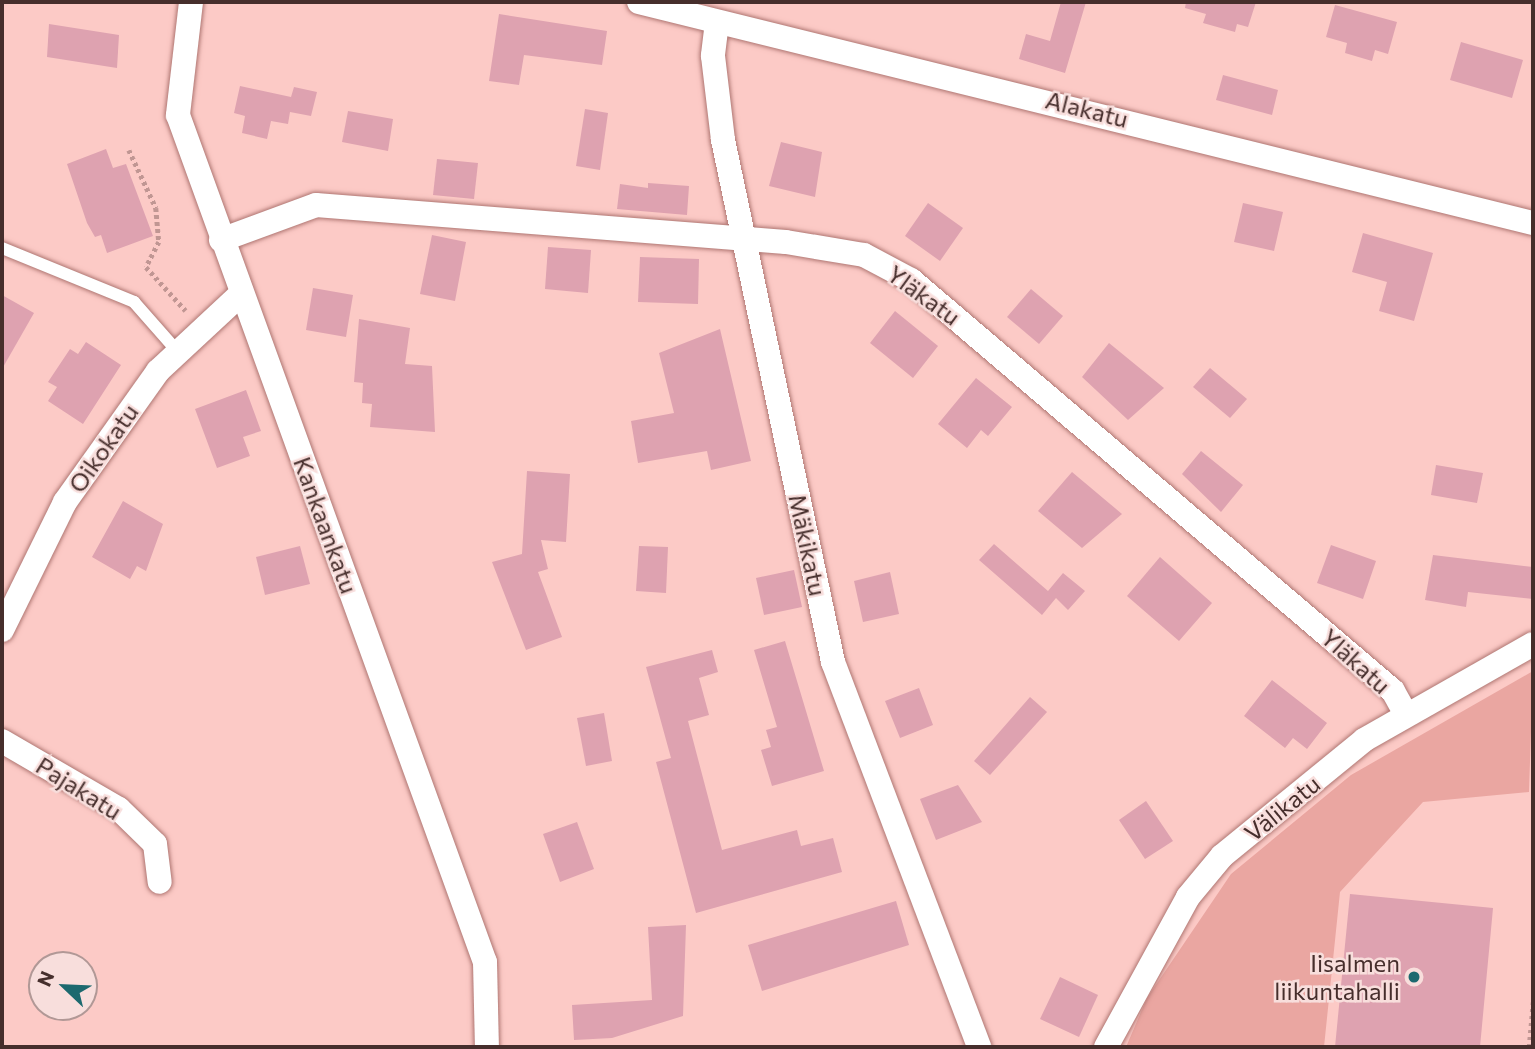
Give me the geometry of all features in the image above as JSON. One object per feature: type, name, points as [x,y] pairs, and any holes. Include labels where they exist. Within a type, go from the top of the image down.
[{"type":"street","name":"Kankaankatu","points":[[191,2],[178,115],[221,240],[485,962],[487,1047]]},
{"type":"street","name":"Alakatu","points":[[639,2],[1533,223]]},
{"type":"street","name":"Mäkikatu","points":[[717,22],[715,80],[743,240],[833,662],[979,1047]]},
{"type":"street","name":"Yläkatu","points":[[221,240],[317,205],[743,240],[864,255],[911,280],[1393,691],[1405,713]]},
{"type":"street","name":"Oikokatu","points":[[2,629],[65,502],[158,371],[241,294]]},
{"type":"street","name":"Välikatu","points":[[1107,1047],[1188,897],[1222,856],[1405,713],[1533,644]]},
{"type":"street","name":"Pajakatu","points":[[2,741],[119,810],[155,844],[160,882]]},
{"type":"lane","points":[[2,248],[134,302],[178,352]]},
{"type":"path","points":[[129,150],[156,208],[159,242],[146,267],[202,330]]},
{"type":"path","points":[[1529,1047],[1533,1002]]},
{"type":"shaded area","points":[[1533,671],[1529,792],[1423,802],[1340,892],[1324,1047],[1126,1047],[1147,998],[1231,874],[1351,775]]},
{"type":"building","points":[[1061,2],[1086,2],[1065,73],[1019,59],[1026,34],[1050,41]]},
{"type":"building","points":[[1186,2],[1256,2],[1248,27],[1237,24],[1235,32],[1203,23],[1206,14],[1185,8]]},
{"type":"building","points":[[1335,5],[1397,22],[1388,54],[1375,50],[1372,61],[1345,53],[1347,43],[1326,37]]},
{"type":"building","points":[[499,14],[607,31],[602,65],[524,55],[519,85],[489,81]]},
{"type":"building","points":[[49,24],[119,35],[117,68],[47,57]]},
{"type":"building","points":[[1461,42],[1523,60],[1512,98],[1450,80]]},
{"type":"building","points":[[1223,75],[1278,90],[1272,115],[1216,100]]},
{"type":"building","points":[[240,86],[291,97],[294,87],[317,92],[311,116],[290,112],[288,124],[271,121],[267,139],[242,133],[245,116],[234,113]]},
{"type":"building","points":[[585,109],[608,113],[600,170],[576,166]]},
{"type":"building","points":[[348,111],[393,119],[388,151],[342,142]]},
{"type":"building","points":[[781,142],[822,152],[815,197],[769,186]]},
{"type":"building","points":[[106,149],[113,168],[126,164],[153,236],[107,253],[101,235],[95,237],[87,223],[67,164]]},
{"type":"building","points":[[437,159],[478,163],[474,199],[433,195]]},
{"type":"building","points":[[648,183],[689,186],[687,215],[617,209],[620,184],[648,188]]},
{"type":"building","points":[[928,203],[963,228],[940,261],[905,236]]},
{"type":"building","points":[[1243,203],[1283,212],[1274,251],[1234,242]]},
{"type":"building","points":[[1363,233],[1433,253],[1414,321],[1379,311],[1387,282],[1352,272]]},
{"type":"building","points":[[432,235],[466,242],[455,301],[420,294]]},
{"type":"building","points":[[548,247],[591,250],[588,293],[545,289]]},
{"type":"building","points":[[640,257],[699,259],[698,304],[638,302]]},
{"type":"building","points":[[313,288],[353,295],[346,337],[306,330]]},
{"type":"building","points":[[1031,289],[1063,316],[1039,344],[1007,317]]},
{"type":"building","points":[[2,295],[34,313],[2,369]]},
{"type":"building","points":[[895,311],[938,346],[913,378],[870,343]]},
{"type":"building","points":[[359,319],[410,328],[405,364],[432,366],[435,432],[370,427],[372,404],[362,403],[363,383],[354,382]]},
{"type":"building","points":[[720,329],[751,461],[711,470],[707,451],[638,463],[631,421],[674,413],[659,353]]},
{"type":"building","points":[[86,342],[121,365],[83,424],[48,401],[57,387],[48,382],[70,349],[78,354]]},
{"type":"building","points":[[1109,343],[1164,388],[1128,420],[1082,377]]},
{"type":"building","points":[[1210,368],[1247,399],[1230,418],[1193,387]]},
{"type":"building","points":[[976,378],[1012,407],[988,436],[981,430],[967,448],[938,424]]},
{"type":"building","points":[[246,390],[261,431],[243,437],[250,456],[217,468],[195,409]]},
{"type":"building","points":[[1201,451],[1243,485],[1221,512],[1182,474]]},
{"type":"building","points":[[1436,465],[1483,473],[1477,503],[1431,495]]},
{"type":"building","points":[[527,471],[570,474],[566,542],[541,540],[548,569],[538,572],[562,637],[526,650],[492,562],[522,554]]},
{"type":"building","points":[[1072,472],[1122,514],[1082,548],[1038,511]]},
{"type":"building","points":[[123,501],[163,524],[146,571],[137,566],[130,579],[92,557]]},
{"type":"building","points":[[994,544],[1048,591],[1063,573],[1085,591],[1068,610],[1056,598],[1042,615],[979,560]]},
{"type":"building","points":[[1331,545],[1376,561],[1363,599],[1317,583]]},
{"type":"building","points":[[300,546],[310,584],[265,595],[256,557]]},
{"type":"building","points":[[639,546],[668,547],[666,593],[636,591]]},
{"type":"building","points":[[1433,555],[1533,567],[1533,599],[1468,592],[1466,607],[1425,600]]},
{"type":"building","points":[[1160,557],[1212,603],[1179,641],[1127,596]]},
{"type":"building","points":[[794,570],[802,607],[764,615],[756,578]]},
{"type":"building","points":[[890,572],[899,614],[863,622],[854,581]]},
{"type":"building","points":[[785,641],[824,771],[772,786],[761,750],[771,747],[766,730],[777,727],[754,650]]},
{"type":"building","points":[[712,650],[718,672],[699,678],[709,715],[688,721],[722,850],[797,830],[801,846],[833,838],[842,872],[696,913],[656,762],[671,758],[646,667]]},
{"type":"building","points":[[1272,680],[1327,723],[1307,749],[1293,738],[1285,748],[1244,716]]},
{"type":"building","points":[[919,688],[933,725],[900,738],[885,701]]},
{"type":"building","points":[[1030,697],[1047,712],[990,775],[974,761]]},
{"type":"building","points":[[604,713],[612,761],[586,766],[577,718]]},
{"type":"building","points":[[958,785],[982,822],[936,840],[920,799]]},
{"type":"building","points":[[1146,801],[1173,841],[1145,859],[1119,820]]},
{"type":"building","points":[[577,822],[594,869],[560,882],[543,834]]},
{"type":"building","name":"Iisalmen liikuntahalli","points":[[1350,894],[1493,908],[1480,1047],[1335,1047]]},
{"type":"building","points":[[896,901],[909,945],[762,991],[748,945]]},
{"type":"building","points":[[686,925],[683,1016],[612,1038],[574,1040],[572,1005],[652,1000],[648,927]]},
{"type":"building","points":[[1060,977],[1098,995],[1079,1037],[1040,1019]]},
{"type":"place","name":"Iisalmen liikuntahalli","points":[[1414,977]]}]
